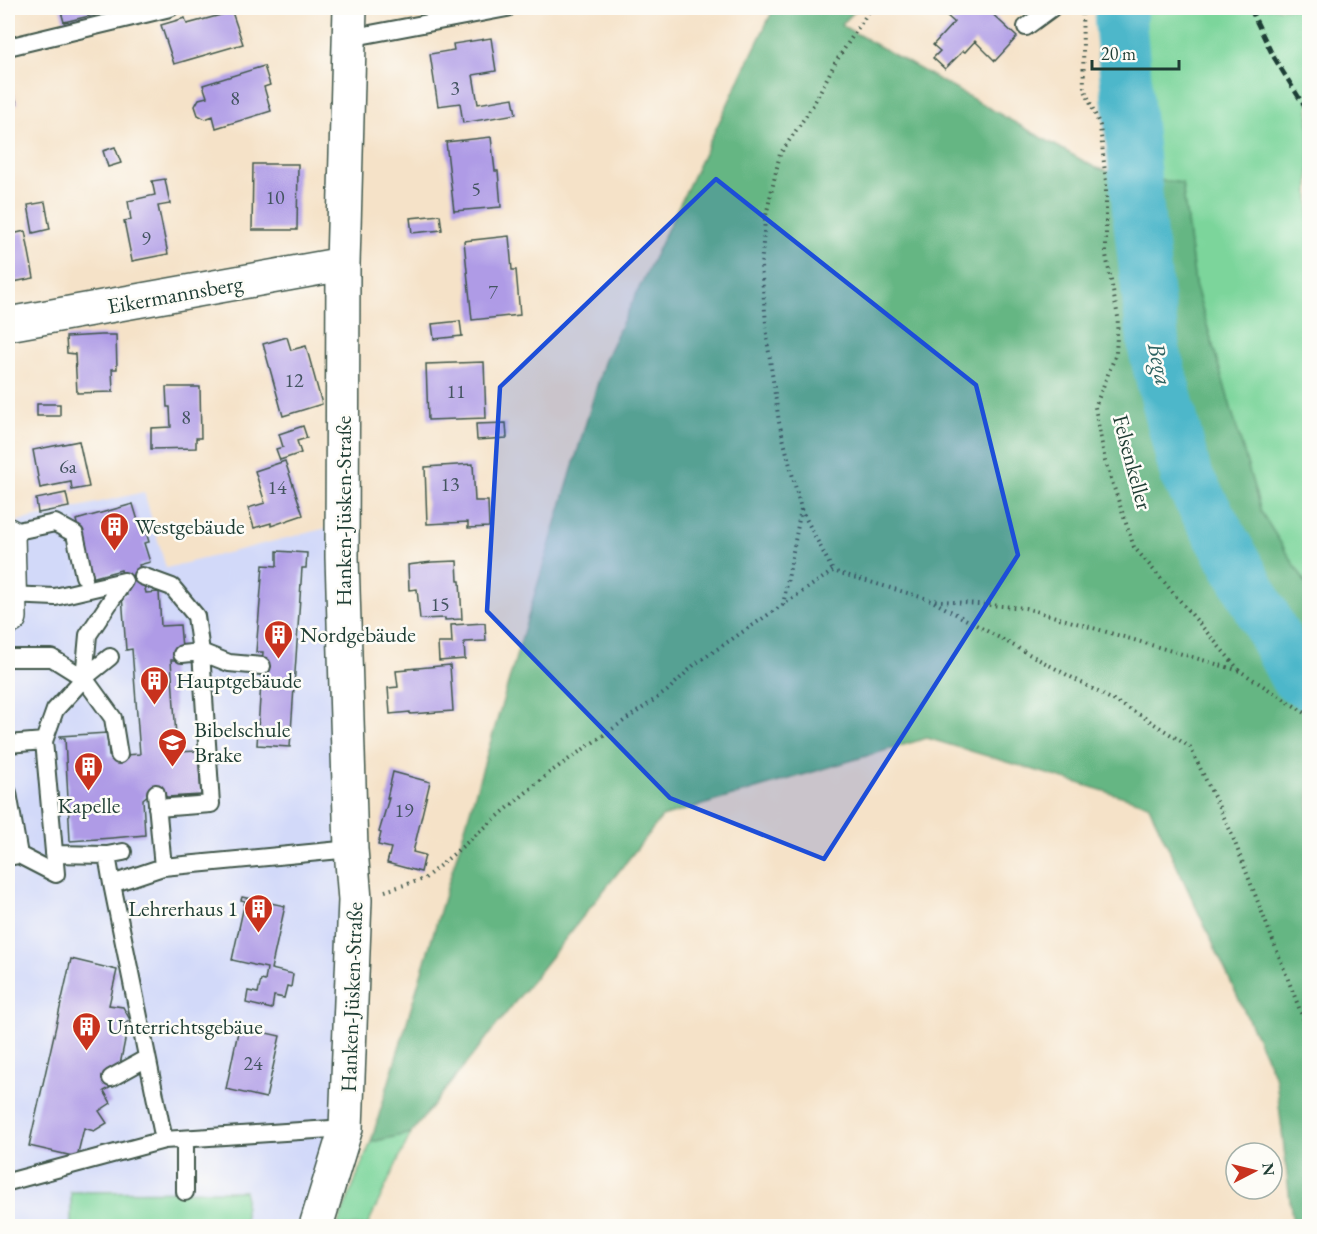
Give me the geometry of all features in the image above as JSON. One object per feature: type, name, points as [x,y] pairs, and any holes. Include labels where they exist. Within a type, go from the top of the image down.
[{"type":"street","name":"Hanken-Jüsken-Straße","points":[[316,1227],[346,1128],[355,900],[351,849],[342,556],[343,264],[349,23]]},
{"type":"street","name":"Eikermannsberg","points":[[8,324],[343,264]]},
{"type":"street","points":[[8,534],[9,616]]},
{"type":"lane","points":[[8,47],[170,8]]},
{"type":"lane","points":[[349,23],[507,8]]},
{"type":"lane","points":[[1026,27],[1052,8]]},
{"type":"lane","points":[[8,534],[55,523],[75,534],[84,576]]},
{"type":"lane","points":[[142,576],[172,588],[196,616],[201,652],[211,804],[156,801],[163,867]]},
{"type":"lane","points":[[9,616],[55,597],[124,581],[88,635],[84,678]]},
{"type":"lane","points":[[182,654],[201,652],[229,663],[262,666]]},
{"type":"lane","points":[[8,793],[13,856],[56,874],[44,741],[55,710],[84,678],[110,657]]},
{"type":"lane","points":[[8,658],[52,658],[84,678],[113,718],[119,755]]},
{"type":"lane","points":[[8,744],[44,741]]},
{"type":"lane","points":[[112,884],[163,867],[351,849]]},
{"type":"lane","points":[[54,854],[115,854],[112,884],[164,1140]]},
{"type":"lane","points":[[111,1078],[147,1058]]},
{"type":"lane","points":[[8,1182],[164,1140],[346,1128]]},
{"type":"lane","points":[[185,1139],[185,1192]]},
{"type":"path","points":[[871,8],[835,63],[812,107],[780,154],[765,220],[760,266],[779,422],[801,509],[833,571],[931,600],[1025,608],[1240,671]]},
{"type":"path","name":"Felsenkeller","points":[[1082,8],[1084,88],[1100,126],[1106,182],[1106,255],[1119,316],[1116,354],[1095,407],[1105,461],[1134,547],[1240,671],[1310,716]]},
{"type":"path","points":[[1300,8],[1310,24]]},
{"type":"path","points":[[783,605],[801,509]]},
{"type":"path","points":[[355,900],[424,879],[549,773],[667,691],[695,664],[833,571]]},
{"type":"path","points":[[931,600],[1142,717],[1190,747],[1230,830],[1310,1036]]},
{"type":"highlighted area","points":[[716,179],[976,385],[1018,555],[824,859],[670,798],[487,611],[500,387]]},
{"type":"shaded area","name":"Bibelschule Brake","points":[[144,492],[166,568],[331,527],[343,925],[338,1122],[305,1226],[8,1226],[8,610],[21,607],[18,521]]},
{"type":"green space","points":[[774,8],[858,8],[841,25],[1094,167],[1122,176],[1182,183],[1195,284],[1261,512],[1309,588],[1309,1226],[1293,1226],[1276,1079],[1148,804],[927,738],[662,817],[411,1133],[371,1142],[605,359]]},
{"type":"green space","points":[[1139,8],[1309,8],[1309,588],[1261,512],[1195,284],[1182,183],[1122,176]]},
{"type":"green space","points":[[411,1133],[367,1226],[337,1226],[371,1142]]},
{"type":"green space","points":[[245,1191],[245,1226],[71,1226],[71,1192]]},
{"type":"building","points":[[60,8],[109,8],[110,11],[64,22]]},
{"type":"building","points":[[938,8],[986,8],[1017,37],[995,61],[975,41],[945,69],[933,58],[940,51],[933,45],[954,22]]},
{"type":"building","points":[[232,12],[243,44],[174,64],[161,25],[185,18],[187,24]]},
{"type":"building","points":[[491,38],[496,71],[473,75],[478,104],[513,98],[516,114],[463,123],[460,103],[438,106],[430,54],[454,50],[453,44]]},
{"type":"building","points":[[264,66],[270,85],[264,87],[271,111],[216,128],[213,116],[205,119],[198,115],[195,106],[199,99],[207,97],[203,85]]},
{"type":"building","points":[[8,76],[17,104],[8,107]]},
{"type":"building","points":[[491,137],[495,171],[498,171],[501,207],[454,211],[446,142]]},
{"type":"building","points":[[115,147],[121,163],[108,167],[103,151]]},
{"type":"building","points":[[253,164],[298,164],[297,230],[252,230]]},
{"type":"building","points":[[165,179],[170,204],[158,206],[168,254],[132,261],[124,221],[131,220],[128,201],[155,195],[152,181]]},
{"type":"building","points":[[45,202],[50,229],[33,233],[28,205]]},
{"type":"building","points":[[440,215],[442,230],[412,233],[410,218]]},
{"type":"building","points":[[25,231],[34,278],[8,283],[8,235]]},
{"type":"building","points":[[509,236],[512,270],[516,270],[520,315],[472,320],[464,241]]},
{"type":"building","points":[[460,321],[462,336],[434,339],[432,324]]},
{"type":"building","points":[[116,335],[117,369],[112,369],[113,392],[77,393],[75,354],[67,353],[66,337]]},
{"type":"building","points":[[287,337],[291,350],[306,346],[322,404],[283,416],[263,344]]},
{"type":"building","points":[[484,362],[486,418],[428,420],[426,364]]},
{"type":"building","points":[[166,387],[200,387],[201,438],[196,438],[196,448],[151,449],[151,428],[171,427]]},
{"type":"building","points":[[37,404],[60,404],[60,416],[37,416]]},
{"type":"building","points":[[506,423],[507,438],[477,440],[476,424]]},
{"type":"building","points":[[303,426],[307,438],[297,441],[301,453],[280,460],[276,449],[283,447],[279,434]]},
{"type":"building","points":[[79,441],[89,487],[72,490],[71,482],[40,488],[33,450]]},
{"type":"building","points":[[285,461],[303,515],[271,526],[271,523],[254,528],[248,508],[265,503],[255,471]]},
{"type":"building","points":[[473,464],[475,501],[488,501],[489,527],[468,528],[468,522],[427,524],[425,467]]},
{"type":"building","points":[[66,493],[69,507],[38,513],[36,499]]},
{"type":"building","points":[[133,504],[139,524],[143,522],[149,542],[144,543],[150,562],[139,565],[146,593],[159,592],[161,626],[180,625],[183,660],[171,660],[177,752],[198,751],[201,795],[167,797],[162,793],[149,794],[143,799],[145,835],[70,841],[65,738],[60,738],[60,736],[107,733],[109,756],[140,754],[132,649],[126,650],[122,595],[127,595],[121,570],[91,578],[76,520]]},
{"type":"building","name":"Nordgebäude","points":[[277,551],[307,553],[306,568],[302,568],[290,747],[257,745],[263,652],[256,652],[263,565],[277,566]]},
{"type":"building","points":[[457,561],[462,619],[420,619],[417,589],[409,590],[408,565]]},
{"type":"building","points":[[485,623],[486,641],[464,642],[465,659],[439,661],[438,643],[452,643],[451,625]]},
{"type":"building","points":[[450,665],[453,711],[390,714],[388,688],[398,687],[396,671]]},
{"type":"building","points":[[393,772],[430,782],[413,852],[425,855],[421,872],[387,863],[391,848],[378,845]]},
{"type":"building","name":"Lehrerhaus 1","points":[[242,897],[285,906],[271,969],[293,974],[291,987],[287,986],[284,998],[274,996],[272,1009],[246,1003],[248,991],[258,993],[261,980],[265,981],[267,968],[232,960],[245,901],[241,900]]},
{"type":"building","name":"Unterrichtsgebäue","points":[[71,959],[117,970],[109,1005],[123,1007],[130,1020],[119,1028],[125,1040],[115,1085],[104,1091],[111,1103],[99,1111],[107,1123],[94,1131],[84,1128],[77,1157],[29,1146]]},
{"type":"building","points":[[239,1027],[280,1036],[266,1098],[226,1089]]},
{"type":"waterway","name":"Bega","points":[[1122,8],[1120,20],[1154,349],[1186,475],[1248,585],[1295,676],[1310,685]]},
{"type":"railway","points":[[1250,8],[1273,56],[1310,115]]},
{"type":"place","name":"Westgebäude","points":[[114,552]]},
{"type":"place","name":"Nordgebäude","points":[[279,660]]},
{"type":"place","name":"Hauptgebäude","points":[[155,706]]},
{"type":"place","name":"Bibelschule Brake","points":[[173,768]]},
{"type":"place","name":"Kapelle","points":[[89,792]]},
{"type":"place","name":"Lehrerhaus 1","points":[[259,934]]},
{"type":"place","name":"Unterrichtsgebäue","points":[[86,1052]]}]
